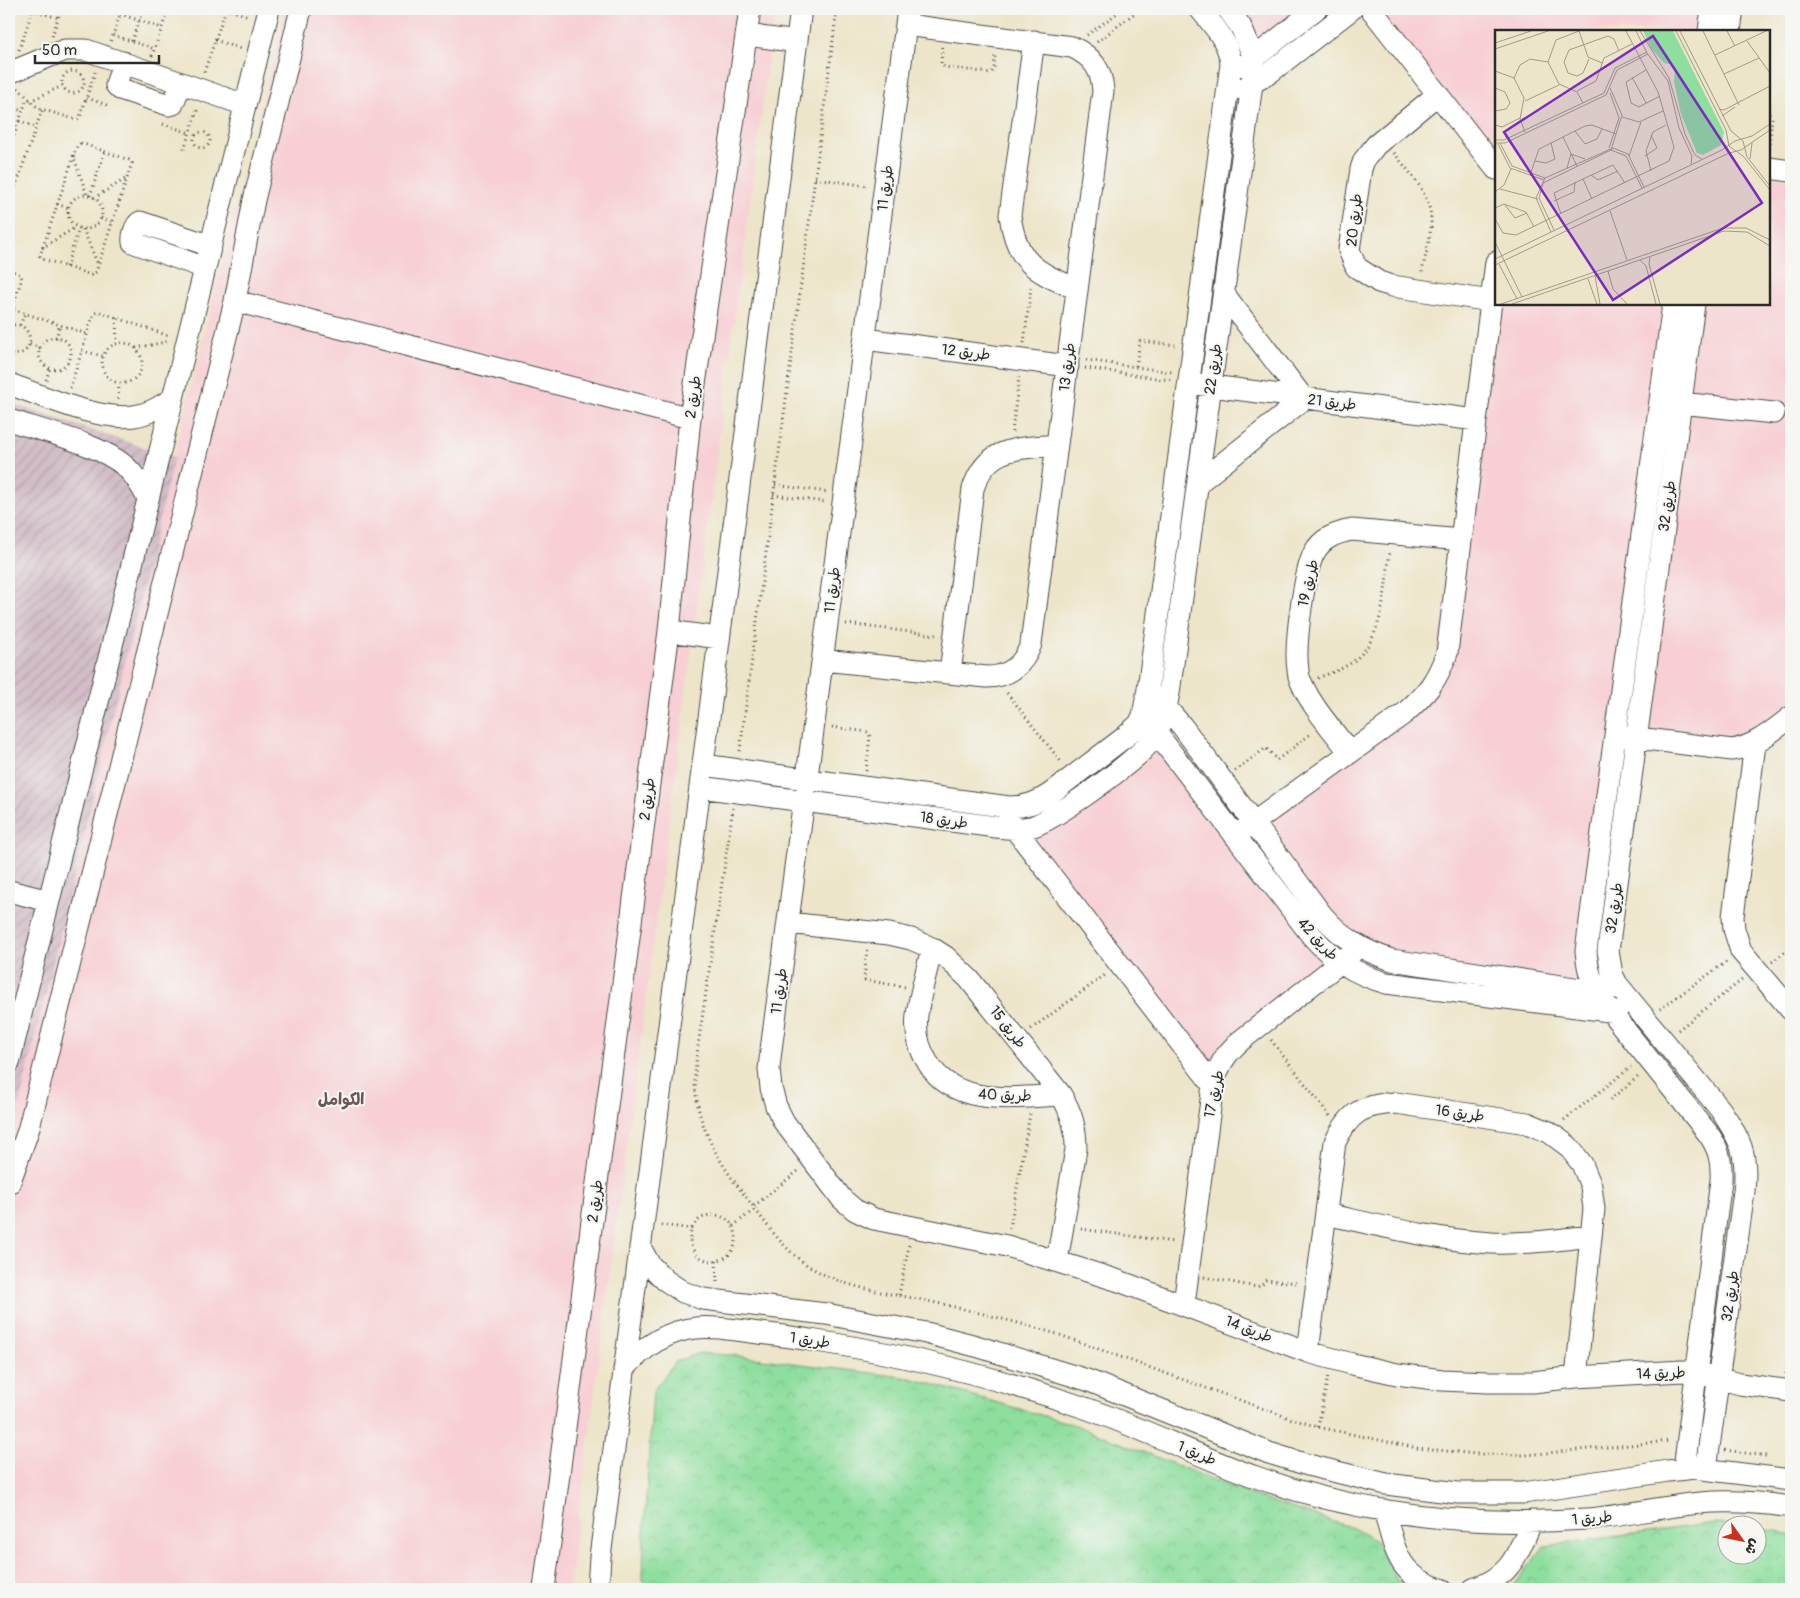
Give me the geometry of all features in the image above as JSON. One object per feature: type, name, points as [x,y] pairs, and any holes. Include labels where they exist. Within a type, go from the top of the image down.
[{"type":"street","points":[[9,1184],[28,1131],[235,302],[254,200],[302,9]]},
{"type":"street","name":"طريق 2","points":[[544,1589],[669,631],[690,418],[750,9]]},
{"type":"street","points":[[598,1589],[600,1557],[624,1369],[801,9]]},
{"type":"street","name":"طريق 22","points":[[1143,716],[1231,64],[1226,44],[1200,9]]},
{"type":"street","name":"طريق 22","points":[[1156,733],[1167,707],[1252,84],[1254,58],[1241,27],[1228,9]]},
{"type":"street","points":[[1227,87],[1254,58],[1316,9]]},
{"type":"street","points":[[1227,87],[1252,84],[1268,74],[1352,9]]},
{"type":"street","points":[[1371,9],[1495,169]]},
{"type":"street","points":[[1709,30],[1712,9]]},
{"type":"street","points":[[1730,30],[1733,9]]},
{"type":"street","points":[[9,1063],[268,15]]},
{"type":"street","points":[[907,17],[944,30],[1034,41],[1078,50]]},
{"type":"street","name":"طريق 11","points":[[812,1160],[784,1122],[776,1106],[771,1088],[769,1069],[907,17]]},
{"type":"street","points":[[747,35],[797,42]]},
{"type":"street","points":[[1034,41],[1010,215],[1012,232],[1019,249],[1029,263],[1045,275],[1077,289]]},
{"type":"street","points":[[12,76],[65,50],[86,50],[246,105]]},
{"type":"street","name":"طريق 13","points":[[823,660],[994,677],[1014,670],[1028,654],[1031,644],[1103,91],[1102,78],[1094,62],[1078,50]]},
{"type":"street","points":[[110,58],[117,88],[169,105],[194,87]]},
{"type":"street","name":"طريق 20","points":[[1438,94],[1383,138],[1369,152],[1360,169],[1349,250],[1356,267],[1379,282],[1392,286],[1491,301]]},
{"type":"street","points":[[1770,168],[1791,171]]},
{"type":"street","points":[[224,194],[254,200]]},
{"type":"street","points":[[205,268],[135,243],[132,240],[137,225],[140,222],[211,246]]},
{"type":"street","points":[[1235,836],[1405,713],[1424,696],[1438,676],[1447,653],[1495,270]]},
{"type":"street","points":[[1198,483],[1304,399],[1224,294]]},
{"type":"street","points":[[235,302],[690,418]]},
{"type":"street","name":"طريق 32","points":[[1672,305],[1586,951],[1587,966],[1596,991],[1715,1142],[1720,1154],[1721,1180],[1684,1469]]},
{"type":"street","name":"طريق 32","points":[[1694,305],[1608,951],[1612,974],[1627,996],[1720,1109],[1733,1127],[1742,1147],[1746,1169],[1706,1469]]},
{"type":"street","name":"طريق 12","points":[[865,339],[1068,361]]},
{"type":"street","name":"طريق 21","points":[[1189,378],[1211,387],[1476,420]]},
{"type":"street","points":[[9,384],[100,415],[116,417],[136,416],[156,410],[172,399]]},
{"type":"street","points":[[1681,403],[1774,413]]},
{"type":"street","points":[[9,420],[94,448],[111,456],[126,467],[139,482],[148,498]]},
{"type":"street","points":[[950,673],[973,489],[977,475],[986,463],[1010,450],[1057,445]]},
{"type":"street","name":"طريق 19","points":[[1350,753],[1302,685],[1298,670],[1299,623],[1309,567],[1314,552],[1324,541],[1337,533],[1352,530],[1462,540]]},
{"type":"street","points":[[669,631],[719,638]]},
{"type":"street","name":"طريق 42","points":[[1148,689],[1167,707],[1322,915],[1333,928],[1359,948],[1392,960],[1627,996]]},
{"type":"street","name":"طريق 42","points":[[1143,716],[1312,936],[1324,950],[1340,963],[1369,978],[1386,983],[1610,1011],[1645,1018]]},
{"type":"street","name":"طريق 18","points":[[703,765],[995,804],[1009,808],[1024,807],[1038,802],[1126,737],[1139,724],[1143,716]]},
{"type":"street","points":[[1615,736],[1721,749],[1745,748],[1755,744],[1791,717]]},
{"type":"street","name":"طريق 18","points":[[700,787],[996,828],[1030,828],[1046,822],[1136,757],[1149,744],[1156,733]]},
{"type":"street","points":[[1755,744],[1733,917],[1737,941],[1741,951],[1791,1010]]},
{"type":"street","points":[[995,804],[1213,1085]]},
{"type":"street","points":[[9,891],[49,901]]},
{"type":"street","name":"طريق 15","points":[[788,923],[889,934],[911,939],[932,948],[952,962],[969,979],[1018,1040],[1069,1107],[1076,1134],[1076,1149],[1057,1262]]},
{"type":"street","name":"طريق 40","points":[[932,948],[917,1017],[918,1036],[923,1054],[933,1071],[947,1084],[965,1092],[986,1096],[1061,1095]]},
{"type":"street","name":"طريق 17","points":[[1184,1304],[1213,1085],[1218,1068],[1227,1053],[1359,948]]},
{"type":"street","name":"طريق 16","points":[[1308,1352],[1335,1142],[1346,1121],[1358,1112],[1376,1104],[1396,1103],[1527,1123],[1549,1132],[1568,1146],[1582,1164],[1591,1186],[1594,1209],[1576,1377]]},
{"type":"street","name":"طريق 14","points":[[812,1160],[842,1199],[856,1210],[874,1218],[1007,1246],[1184,1304],[1308,1352],[1397,1374],[1442,1380],[1533,1382],[1667,1371],[1696,1372],[1740,1384],[1788,1391]]},
{"type":"street","points":[[1326,1214],[1444,1238],[1492,1243],[1540,1242],[1591,1236]]},
{"type":"street","name":"طريق 1","points":[[640,1247],[650,1265],[665,1280],[683,1292],[703,1299],[826,1314],[918,1331],[976,1346],[1087,1380],[1269,1453],[1315,1468],[1378,1482],[1458,1493],[1523,1493],[1684,1469],[1706,1469],[1791,1480]]},
{"type":"street","name":"طريق 1","points":[[624,1369],[636,1355],[654,1342],[674,1332],[696,1327],[728,1329],[848,1345],[935,1363],[1003,1381],[1112,1418],[1259,1478],[1329,1499],[1384,1510],[1437,1517],[1532,1521],[1600,1517],[1710,1502],[1755,1502],[1791,1507]]},
{"type":"street","points":[[1384,1510],[1397,1555],[1405,1567],[1426,1585],[1441,1589]]},
{"type":"street","points":[[1473,1589],[1488,1584],[1505,1572],[1517,1555],[1532,1521]]},
{"type":"path","points":[[58,18],[32,9],[12,76],[28,100],[42,110],[74,120],[79,119],[110,58],[113,35],[122,9]]},
{"type":"path","points":[[132,41],[143,9]]},
{"type":"path","points":[[147,71],[167,13],[166,9]]},
{"type":"path","points":[[184,150],[189,135],[194,87],[215,40],[226,9],[268,15]]},
{"type":"path","points":[[738,770],[837,9]]},
{"type":"path","points":[[1078,50],[1123,9]]},
{"type":"path","points":[[1078,50],[1140,9]]},
{"type":"path","points":[[120,14],[162,28]]},
{"type":"path","points":[[944,30],[940,64],[944,67],[993,71],[997,37]]},
{"type":"path","points":[[113,35],[155,49]]},
{"type":"path","points":[[215,40],[258,55]]},
{"type":"path","points":[[68,71],[80,73],[83,77],[82,89],[77,92],[71,93],[66,91],[62,86],[64,75],[68,71]]},
{"type":"path","points":[[9,150],[10,140],[28,100],[62,86]]},
{"type":"path","points":[[9,108],[22,111]]},
{"type":"path","points":[[9,206],[42,110]]},
{"type":"path","points":[[1770,115],[1772,116],[1770,144]]},
{"type":"path","points":[[19,122],[36,127]]},
{"type":"path","points":[[203,132],[208,135],[210,144],[206,148],[197,146],[194,142],[195,137],[203,132]]},
{"type":"path","points":[[189,135],[195,137]]},
{"type":"path","points":[[1383,138],[1420,186],[1429,202],[1432,220],[1419,290]]},
{"type":"path","points":[[80,143],[131,161],[132,165],[98,265],[94,274],[91,275],[41,258],[42,248],[74,155],[80,143]]},
{"type":"path","points":[[90,196],[105,151]]},
{"type":"path","points":[[42,248],[79,228],[94,227],[101,218],[101,206],[90,196],[74,155]]},
{"type":"path","points":[[98,265],[79,228],[69,219],[68,208],[75,198],[90,196],[128,178]]},
{"type":"path","points":[[815,178],[860,184]]},
{"type":"path","points":[[57,204],[68,208]]},
{"type":"path","points":[[66,267],[79,228]]},
{"type":"path","points":[[9,270],[20,274],[22,278],[10,308],[87,334]]},
{"type":"path","points":[[66,403],[94,313],[100,312],[178,339],[136,348]]},
{"type":"path","points":[[20,325],[25,313]]},
{"type":"path","points":[[116,318],[117,343]]},
{"type":"path","points":[[9,326],[20,325],[27,330],[30,337],[30,344],[25,352],[17,356],[9,354]]},
{"type":"path","points":[[56,338],[60,325]]},
{"type":"path","points":[[50,338],[56,338],[64,340],[69,346],[71,354],[68,363],[59,369],[50,368],[43,364],[40,356],[40,348],[44,342],[50,338]]},
{"type":"path","points":[[1136,366],[1140,341],[1193,348]]},
{"type":"path","points":[[124,342],[136,348],[142,356],[142,367],[138,376],[130,382],[120,384],[104,374],[103,356],[111,346],[124,342]]},
{"type":"path","points":[[30,344],[40,348]]},
{"type":"path","points":[[82,350],[103,356]]},
{"type":"path","points":[[71,354],[80,357]]},
{"type":"path","points":[[1068,361],[1136,366],[1189,378]]},
{"type":"path","points":[[1068,361],[1189,378]]},
{"type":"path","points":[[775,485],[844,499]]},
{"type":"path","points":[[773,495],[844,499]]},
{"type":"path","points":[[1302,685],[1347,666],[1368,648],[1379,623],[1392,534]]},
{"type":"path","points":[[828,622],[954,637]]},
{"type":"path","points":[[994,677],[1073,777]]},
{"type":"path","points":[[1222,780],[1266,748],[1277,760],[1327,722]]},
{"type":"path","points":[[814,725],[868,732],[870,736],[864,786]]},
{"type":"path","points":[[869,932],[864,979],[922,990]]},
{"type":"path","points":[[1645,1018],[1741,951]]},
{"type":"path","points":[[1018,1040],[1119,964]]},
{"type":"path","points":[[1664,1041],[1756,969]]},
{"type":"path","points":[[1259,1026],[1341,1130]]},
{"type":"path","points":[[1610,1100],[1649,1060]]},
{"type":"path","points":[[1549,1132],[1649,1060]]},
{"type":"path","points":[[1007,1246],[1034,1096]]},
{"type":"path","points":[[733,1226],[812,1160]]},
{"type":"path","points":[[712,1215],[724,1218],[733,1226],[736,1237],[734,1248],[726,1257],[716,1261],[709,1261],[697,1254],[691,1242],[693,1228],[700,1219],[712,1215]]},
{"type":"path","points":[[643,1223],[693,1228]]},
{"type":"path","points":[[899,1295],[913,1226]]},
{"type":"path","points":[[1063,1226],[1192,1244]]},
{"type":"path","points":[[1188,1274],[1257,1287],[1260,1287],[1266,1280],[1317,1284]]},
{"type":"path","points":[[1788,1391],[1791,1335]]},
{"type":"path","points":[[1318,1427],[1332,1358]]},
{"type":"path","points":[[1709,1447],[1773,1457]]},
{"type":"shaded area","points":[[285,9],[775,9],[569,1589],[9,1589],[9,1136],[21,1097],[174,457]]},
{"type":"shaded area","points":[[1216,9],[1335,9],[1238,82],[1242,52],[1230,26]]},
{"type":"shaded area","points":[[1379,9],[1722,9],[1719,30],[1495,30],[1495,159]]},
{"type":"shaded area","points":[[1770,175],[1791,180],[1791,710],[1744,743],[1627,731],[1597,949],[1598,968],[1615,1003],[1364,966],[1335,975],[1239,1051],[1210,1095],[1020,818],[1044,812],[1124,751],[1142,735],[1156,713],[1248,834],[1429,698],[1496,305],[1770,305]]},
{"type":"shaded area","points":[[9,403],[174,457],[21,1097],[9,1136]]},
{"type":"green space","points":[[699,1353],[731,1355],[910,1378],[1073,1424],[1254,1496],[1353,1528],[1376,1541],[1398,1582],[1413,1589],[647,1589],[643,1579],[644,1531],[653,1391],[675,1362]]},
{"type":"green space","points":[[1714,1523],[1718,1523],[1718,1566],[1768,1566],[1768,1530],[1791,1533],[1791,1589],[1508,1589],[1516,1583],[1544,1546]]},
{"type":"district","name":"الكوامل","points":[[341,1099]]}]
